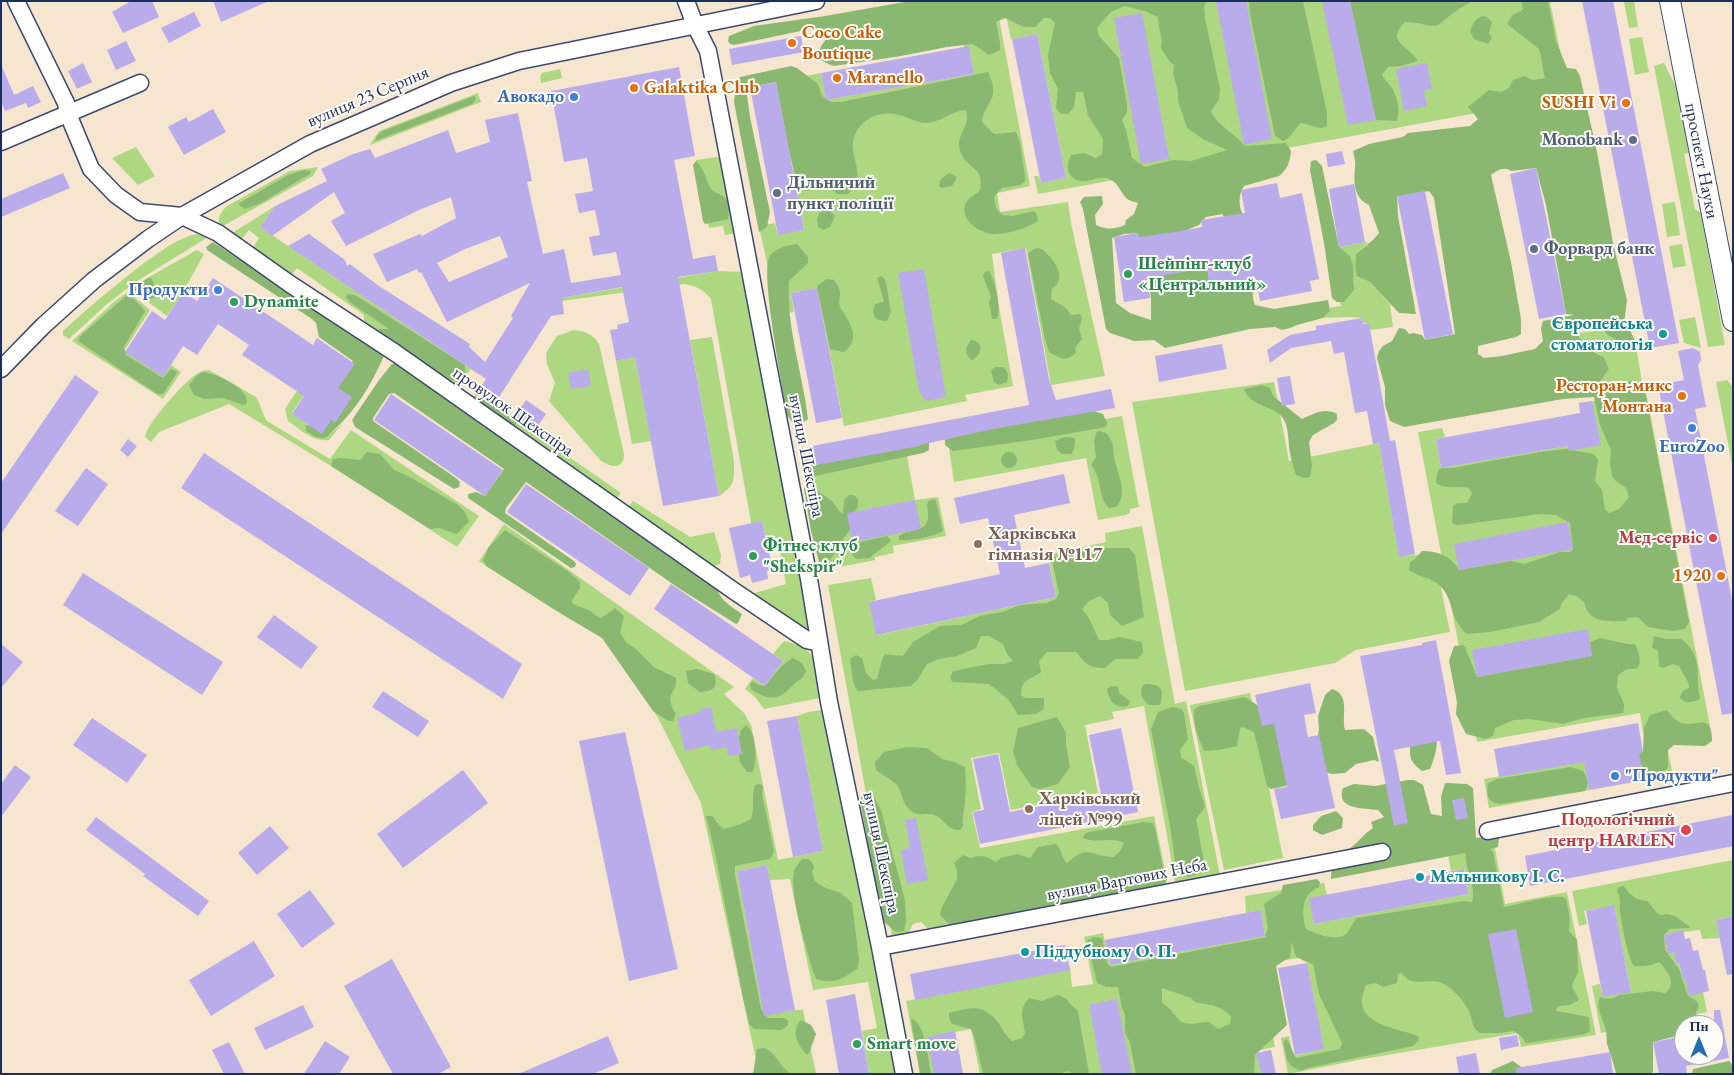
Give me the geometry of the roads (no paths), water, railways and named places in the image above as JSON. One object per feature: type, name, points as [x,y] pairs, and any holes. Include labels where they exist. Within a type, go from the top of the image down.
[{"type":"main road","name":"проспект Науки","points":[[1670,1],[1733,321]]},
{"type":"street","points":[[16,1],[66,103],[68,114],[91,169],[116,195],[140,212],[182,216]]},
{"type":"street","name":"вулиця Шекспіра","points":[[686,1],[708,51],[829,702],[880,947],[904,1074]]},
{"type":"street","name":"вулиця 23 Серпня","points":[[1,369],[43,326],[94,280],[148,239],[182,216],[310,144],[451,83],[519,61],[816,1]]},
{"type":"street","points":[[1,142],[140,83]]},
{"type":"street","name":"провулок Шекспіра","points":[[182,216],[218,233],[290,284],[394,352],[742,597],[807,640],[819,643]]},
{"type":"street","points":[[1488,831],[1733,783]]},
{"type":"street","name":"вулиця Вартових Неба","points":[[880,947],[1382,852]]},
{"type":"place","name":"Coco Cake Boutique","points":[[792,43]]},
{"type":"place","name":"Maranello","points":[[837,78]]},
{"type":"place","name":"Galaktika Club","points":[[634,88]]},
{"type":"place","name":"Авокадо","points":[[574,97]]},
{"type":"place","name":"SUSHI Vi","points":[[1626,103]]},
{"type":"place","name":"Monobank","points":[[1633,140]]},
{"type":"place","name":"Дільничий пункт поліції","points":[[777,193]]},
{"type":"place","name":"Форвард банк","points":[[1534,249]]},
{"type":"place","name":"Шейпінг-клуб «Центральний»","points":[[1128,274]]},
{"type":"place","name":"Продукти","points":[[218,290]]},
{"type":"place","name":"Dynamite","points":[[234,302]]},
{"type":"place","name":"Європейська стоматологія","points":[[1663,334]]},
{"type":"place","name":"Ресторан-микс Монтана","points":[[1682,396]]},
{"type":"place","name":"EuroZoo","points":[[1692,428]]},
{"type":"place","name":"Мед-сервіс","points":[[1713,538]]},
{"type":"place","name":"Харківська гімназія №117","points":[[978,544]]},
{"type":"place","name":"Фітнес клуб \"Shekspir\"","points":[[753,556]]},
{"type":"place","name":"1920","points":[[1721,576]]},
{"type":"place","name":"\"Продукти\"","points":[[1615,776]]},
{"type":"place","name":"Харківський ліцей №99","points":[[1029,809]]},
{"type":"place","name":"Подологічний центр HARLEN","points":[[1686,830]]},
{"type":"place","name":"Мельникову І. С.","points":[[1420,877]]},
{"type":"place","name":"Піддубному О. П.","points":[[1025,952]]},
{"type":"place","name":"Smart move","points":[[857,1044]]}]
